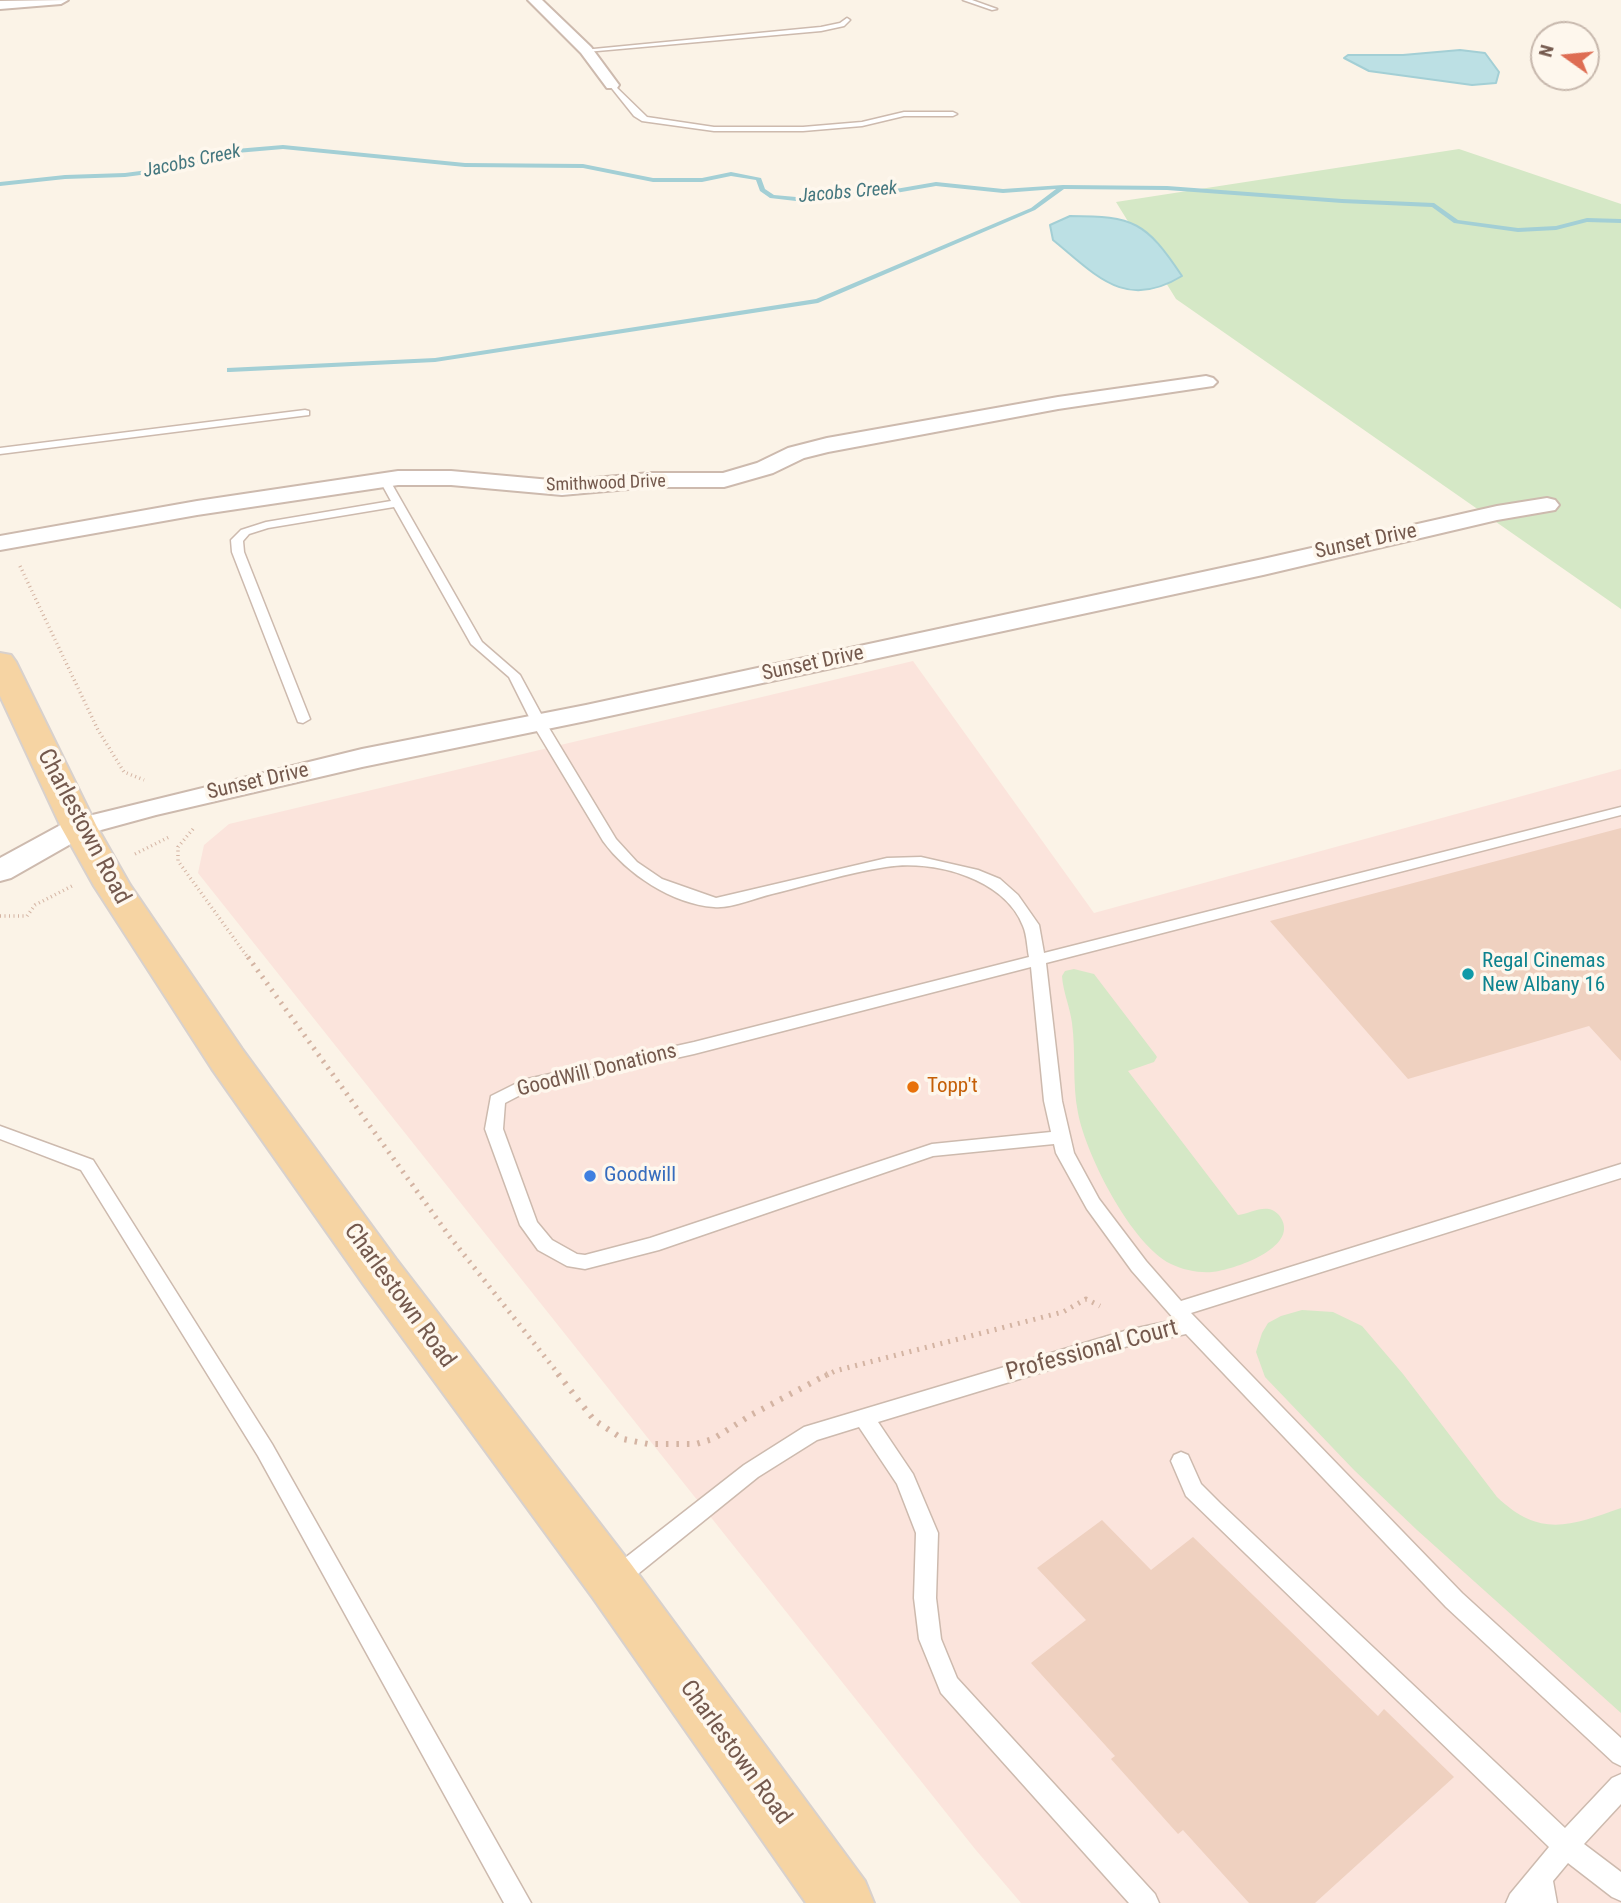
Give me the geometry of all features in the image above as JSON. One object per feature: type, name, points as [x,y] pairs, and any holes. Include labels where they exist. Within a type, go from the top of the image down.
[{"type":"main road","name":"Charlestown Road","points":[[0,662],[79,827],[112,886],[228,1059],[380,1272],[612,1581],[843,1903]]},
{"type":"street","points":[[3,3],[61,0]]},
{"type":"street","points":[[535,0],[586,50],[611,85]]},
{"type":"street","name":"Smithwood Drive","points":[[0,543],[197,508],[384,480],[428,477],[562,488],[650,480],[724,480],[765,468],[796,453],[827,445],[1058,403],[1206,382]]},
{"type":"street","name":"Sunset Drive","points":[[0,871],[79,827],[362,758],[539,723],[1263,567],[1497,513],[1547,505]]},
{"type":"lane","points":[[966,0],[994,9]]},
{"type":"lane","points":[[586,50],[821,29],[842,25],[847,20]]},
{"type":"lane","points":[[611,85],[637,114],[645,119],[713,129],[842,127],[904,114],[953,114]]},
{"type":"lane","points":[[0,451],[305,413]]},
{"type":"lane","points":[[384,480],[477,644],[510,670],[539,723],[621,857],[641,873],[688,897],[716,903],[887,862],[921,862],[973,873],[995,882],[1013,898],[1031,925],[1038,961],[1053,1101],[1065,1153],[1093,1203],[1139,1266],[1183,1318],[1621,1171]]},
{"type":"lane","points":[[303,719],[238,552],[237,540],[245,532],[266,525],[398,503]]},
{"type":"lane","points":[[1038,961],[1621,811]]},
{"type":"lane","name":"GoodWill Donations","points":[[1038,961],[694,1048],[534,1083],[497,1100],[494,1129],[529,1225],[537,1236],[559,1255],[573,1261],[585,1262],[652,1245],[932,1150],[1061,1137]]},
{"type":"lane","points":[[0,1132],[87,1165],[265,1450],[518,1903]]},
{"type":"lane","name":"Professional Court","points":[[612,1581],[751,1471],[811,1433],[1128,1338],[1183,1318],[1454,1600],[1621,1754]]},
{"type":"lane","points":[[863,1417],[906,1480],[927,1533],[925,1598],[930,1639],[949,1685],[1146,1903]]},
{"type":"lane","points":[[1181,1461],[1193,1490],[1212,1510],[1566,1846],[1621,1888]]},
{"type":"lane","points":[[1519,1903],[1621,1786]]},
{"type":"lane","points":[[1540,1878],[1544,1903]]},
{"type":"path","points":[[25,559],[20,566],[98,730],[127,775],[156,781]]},
{"type":"path","points":[[0,916],[27,916]]},
{"type":"shaded area","points":[[913,661],[1094,913],[1621,769],[1621,1903],[1021,1903],[975,1849],[198,873],[204,845],[229,824]]},
{"type":"green space","points":[[1459,149],[1621,204],[1621,609],[1176,299],[1116,202]]},
{"type":"green space","points":[[1074,969],[1094,974],[1157,1057],[1154,1062],[1128,1071],[1238,1215],[1265,1209],[1273,1210],[1280,1217],[1284,1229],[1281,1239],[1273,1248],[1234,1267],[1212,1272],[1191,1271],[1171,1264],[1156,1253],[1126,1219],[1090,1152],[1078,1113],[1072,1023],[1062,976],[1065,971]]},
{"type":"green space","points":[[1302,1310],[1333,1312],[1362,1326],[1403,1374],[1497,1497],[1527,1519],[1556,1525],[1586,1520],[1621,1508],[1621,1713],[1417,1530],[1354,1470],[1265,1377],[1256,1352],[1262,1333],[1268,1323]]},
{"type":"water","points":[[1460,50],[1485,53],[1499,72],[1496,83],[1472,85],[1369,71],[1344,58],[1348,55],[1403,55]]},
{"type":"water","points":[[1070,216],[1109,218],[1136,226],[1148,233],[1182,276],[1162,286],[1144,290],[1127,289],[1112,284],[1083,265],[1053,240],[1050,225]]},
{"type":"building","name":"Regal Cinemas New Albany 16","points":[[1621,828],[1621,1061],[1589,1026],[1408,1079],[1270,921]]},
{"type":"building","points":[[1102,1520],[1151,1570],[1193,1537],[1378,1716],[1384,1709],[1454,1777],[1315,1903],[1249,1903],[1183,1830],[1178,1834],[1111,1759],[1115,1756],[1031,1663],[1086,1620],[1037,1568]]},
{"type":"waterway","name":"Jacobs Creek","points":[[0,184],[65,177],[125,175],[179,168],[224,152],[283,147],[465,165],[583,166],[653,180],[702,180],[731,174],[759,179],[762,190],[772,197],[796,199],[849,192],[884,193],[936,184],[1003,191],[1063,187]]},
{"type":"waterway","points":[[230,370],[435,360],[818,301],[1033,209],[1063,187]]},
{"type":"waterway","name":"Jacobs Creek","points":[[1063,187],[1167,188],[1434,205],[1456,222],[1518,230],[1556,228],[1587,220],[1621,221]]},
{"type":"place","name":"Regal Cinemas New Albany 16","points":[[1468,974]]},
{"type":"place","name":"Topp't","points":[[913,1087]]},
{"type":"place","name":"Goodwill","points":[[590,1176]]}]
